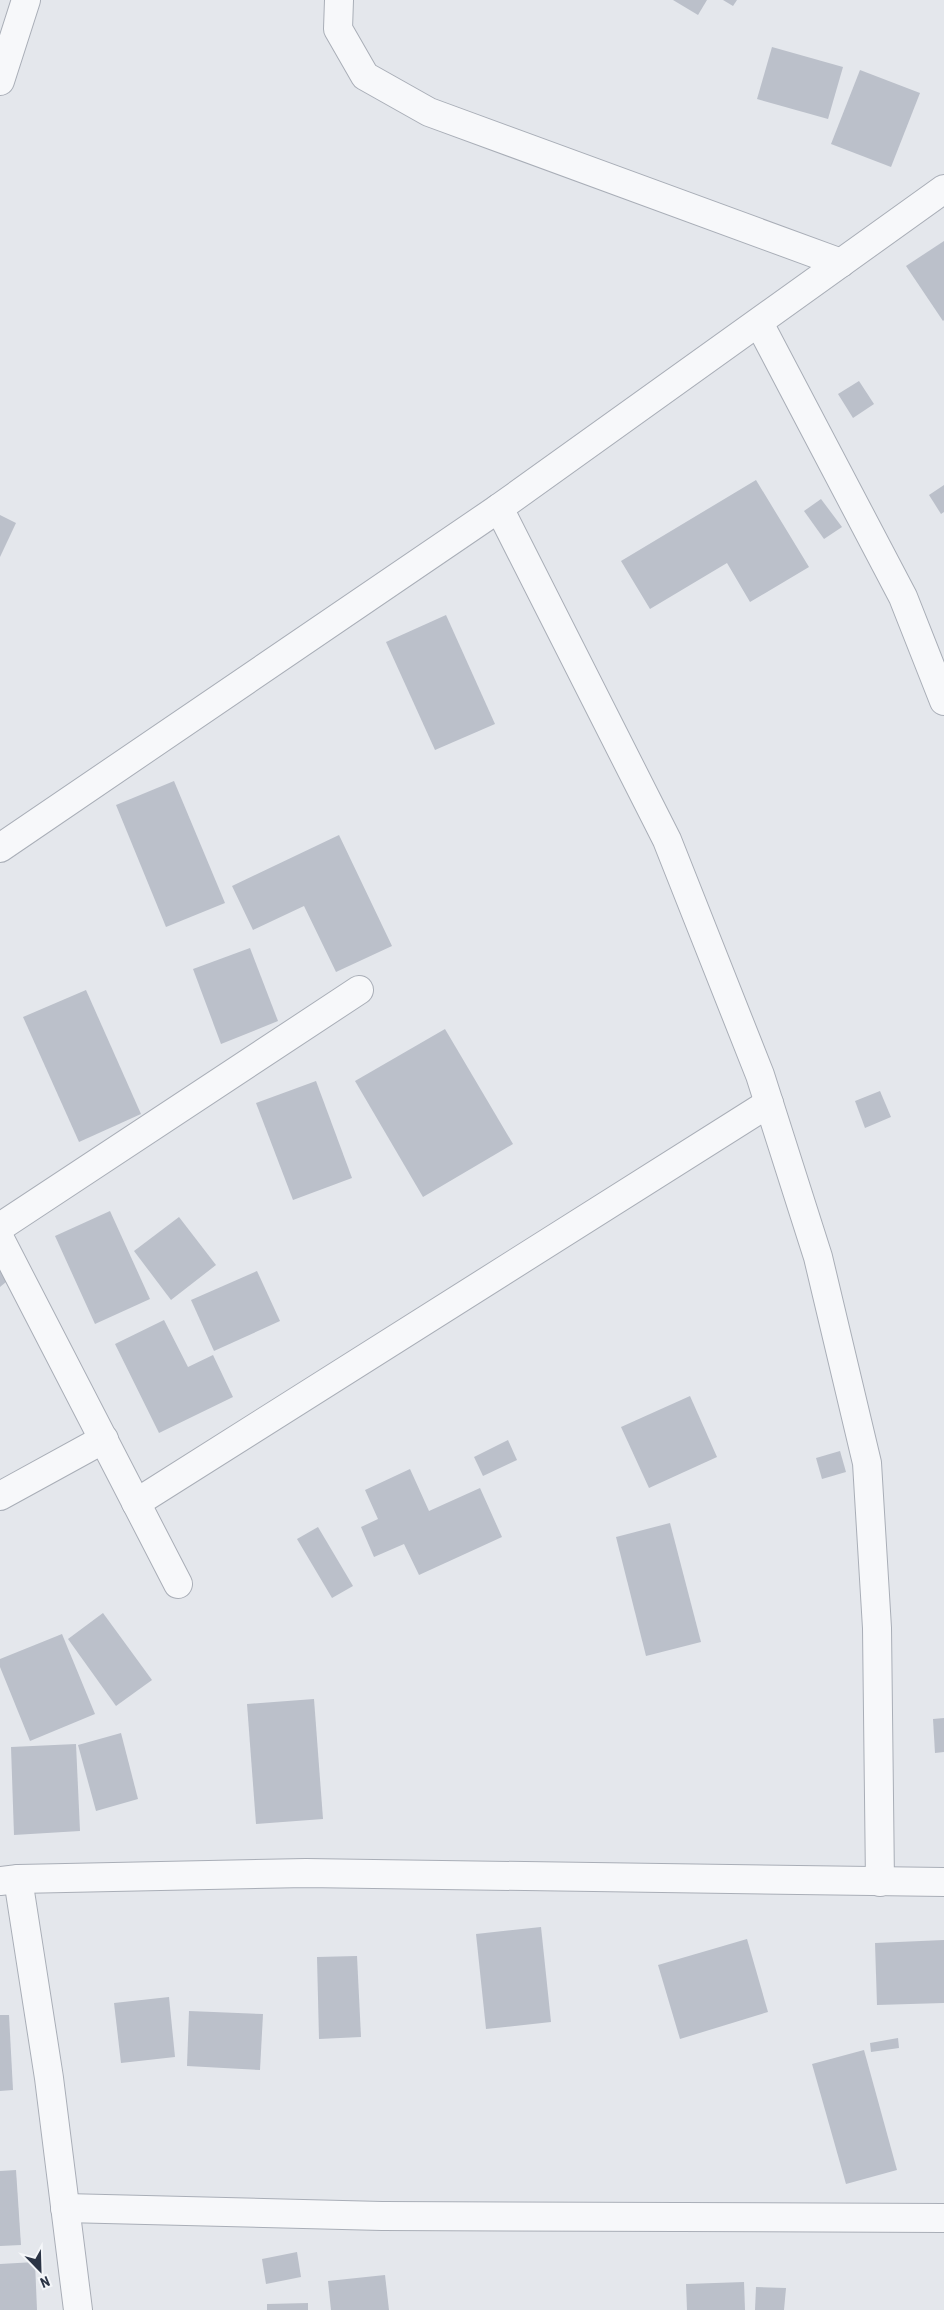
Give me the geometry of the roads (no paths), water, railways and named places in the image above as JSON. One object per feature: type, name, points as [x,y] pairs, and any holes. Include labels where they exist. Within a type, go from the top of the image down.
[{"type":"street","points":[[0,81],[26,0]]},
{"type":"street","points":[[339,0],[338,29],[365,76],[429,112],[841,263]]},
{"type":"street","points":[[0,848],[499,508],[944,189]]},
{"type":"street","points":[[758,324],[903,597],[944,701]]},
{"type":"street","points":[[499,508],[667,840],[760,1075],[818,1257],[867,1463],[877,1628],[880,1882]]},
{"type":"street","points":[[0,1227],[359,990]]},
{"type":"street","points":[[136,1503],[769,1103]]},
{"type":"street","points":[[0,1239],[178,1584]]},
{"type":"street","points":[[0,1496],[104,1439]]},
{"type":"street","points":[[78,2310],[49,2078],[9,1880],[306,1873],[944,1882]]},
{"type":"street","points":[[65,2208],[382,2216],[944,2218]]}]
